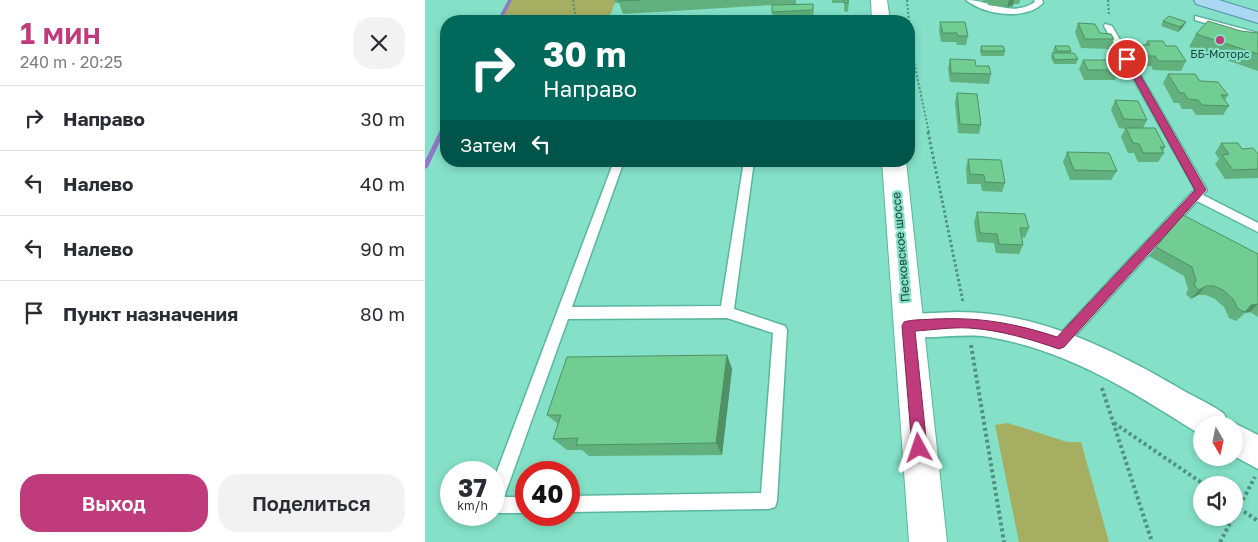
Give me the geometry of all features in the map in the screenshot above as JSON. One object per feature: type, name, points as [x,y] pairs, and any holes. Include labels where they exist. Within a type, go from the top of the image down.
[{"type":"main road","points":[[1204,0],[1258,18]]},
{"type":"street","points":[[879,0],[880,15]]},
{"type":"street","name":"Песковское шоссе","points":[[895,167],[928,542]]},
{"type":"street","points":[[908,326],[967,323],[1012,329],[1059,344],[1093,359],[1139,381],[1198,416]]},
{"type":"street","points":[[1243,444],[1258,453]]},
{"type":"lane","points":[[970,0],[981,6],[999,11],[1018,11],[1034,7],[1039,2],[1038,0]]},
{"type":"lane","points":[[1198,18],[1258,36]]},
{"type":"lane","points":[[1059,344],[1201,190],[1109,26]]},
{"type":"lane","points":[[505,470],[617,167]]},
{"type":"lane","points":[[727,312],[748,167]]},
{"type":"lane","points":[[1196,196],[1258,228]]},
{"type":"lane","points":[[563,313],[727,312],[781,330],[769,501],[580,504]]},
{"type":"path","points":[[573,0],[575,15]]},
{"type":"path","points":[[907,0],[908,15]]},
{"type":"path","points":[[915,67],[967,323],[1004,542]]},
{"type":"path","points":[[1093,359],[1153,542]]},
{"type":"path","points":[[1113,422],[1193,477]]},
{"type":"path","points":[[1243,500],[1258,472]]},
{"type":"path","points":[[1243,511],[1258,522]]},
{"type":"path","points":[[1220,542],[1229,526]]},
{"type":"green space","points":[[510,0],[616,0],[610,15],[502,15]]},
{"type":"green space","points":[[1008,423],[1067,442],[1081,442],[1109,542],[1019,542],[995,425]]},
{"type":"building","points":[[813,4],[813,10],[772,12],[772,5]]},
{"type":"building","points":[[1169,16],[1186,22],[1180,27],[1163,21]]},
{"type":"building","points":[[1208,21],[1241,31],[1258,33],[1258,54],[1196,34]]},
{"type":"building","points":[[940,22],[965,22],[968,36],[958,36],[957,33],[943,33]]},
{"type":"building","points":[[1078,23],[1095,24],[1100,33],[1111,34],[1114,39],[1085,39]]},
{"type":"building","points":[[1147,41],[1163,41],[1166,46],[1176,46],[1186,61],[1158,61],[1155,56],[1148,56],[1141,45],[1150,45]]},
{"type":"building","points":[[981,46],[1003,46],[1005,51],[982,51]]},
{"type":"building","points":[[1055,46],[1069,46],[1071,51],[1057,51]]},
{"type":"building","points":[[1052,53],[1074,53],[1078,59],[1055,60]]},
{"type":"building","points":[[950,59],[975,60],[976,66],[989,66],[991,74],[951,73]]},
{"type":"building","points":[[1083,60],[1114,60],[1119,70],[1088,70]]},
{"type":"building","points":[[1168,74],[1195,74],[1200,81],[1218,82],[1228,95],[1221,95],[1229,106],[1202,105],[1198,100],[1188,99],[1184,93],[1180,93]]},
{"type":"building","points":[[957,93],[977,94],[981,125],[960,124]]},
{"type":"building","points":[[1115,100],[1138,101],[1147,120],[1124,119]]},
{"type":"building","points":[[1126,128],[1155,128],[1165,147],[1160,147],[1164,153],[1143,153],[1139,144],[1133,143]]},
{"type":"building","points":[[1221,143],[1238,143],[1242,149],[1253,148],[1258,154],[1258,169],[1233,170],[1222,155],[1229,154]]},
{"type":"building","points":[[1067,152],[1109,153],[1117,171],[1074,170]]},
{"type":"building","points":[[968,159],[1001,160],[1005,183],[985,182],[984,175],[970,174]]},
{"type":"building","points":[[977,212],[1025,214],[1029,228],[1020,228],[1023,245],[999,244],[997,234],[980,233]]},
{"type":"building","points":[[1183,215],[1258,254],[1258,304],[1251,305],[1245,312],[1238,309],[1233,299],[1223,290],[1214,286],[1206,286],[1199,290],[1194,285],[1196,280],[1192,267],[1156,247]]},
{"type":"building","points":[[727,355],[716,443],[576,445],[578,438],[553,439],[561,415],[547,415],[567,357]]},
{"type":"waterway","points":[[502,15],[510,0]]},
{"type":"waterway","points":[[425,167],[440,136]]},
{"type":"place","name":"ББ-Моторс","points":[[1220,40]]},
{"type":"route","points":[[919,448],[908,326],[967,323],[987,325],[1025,332],[1059,344],[1201,190],[1127,59]]}]
